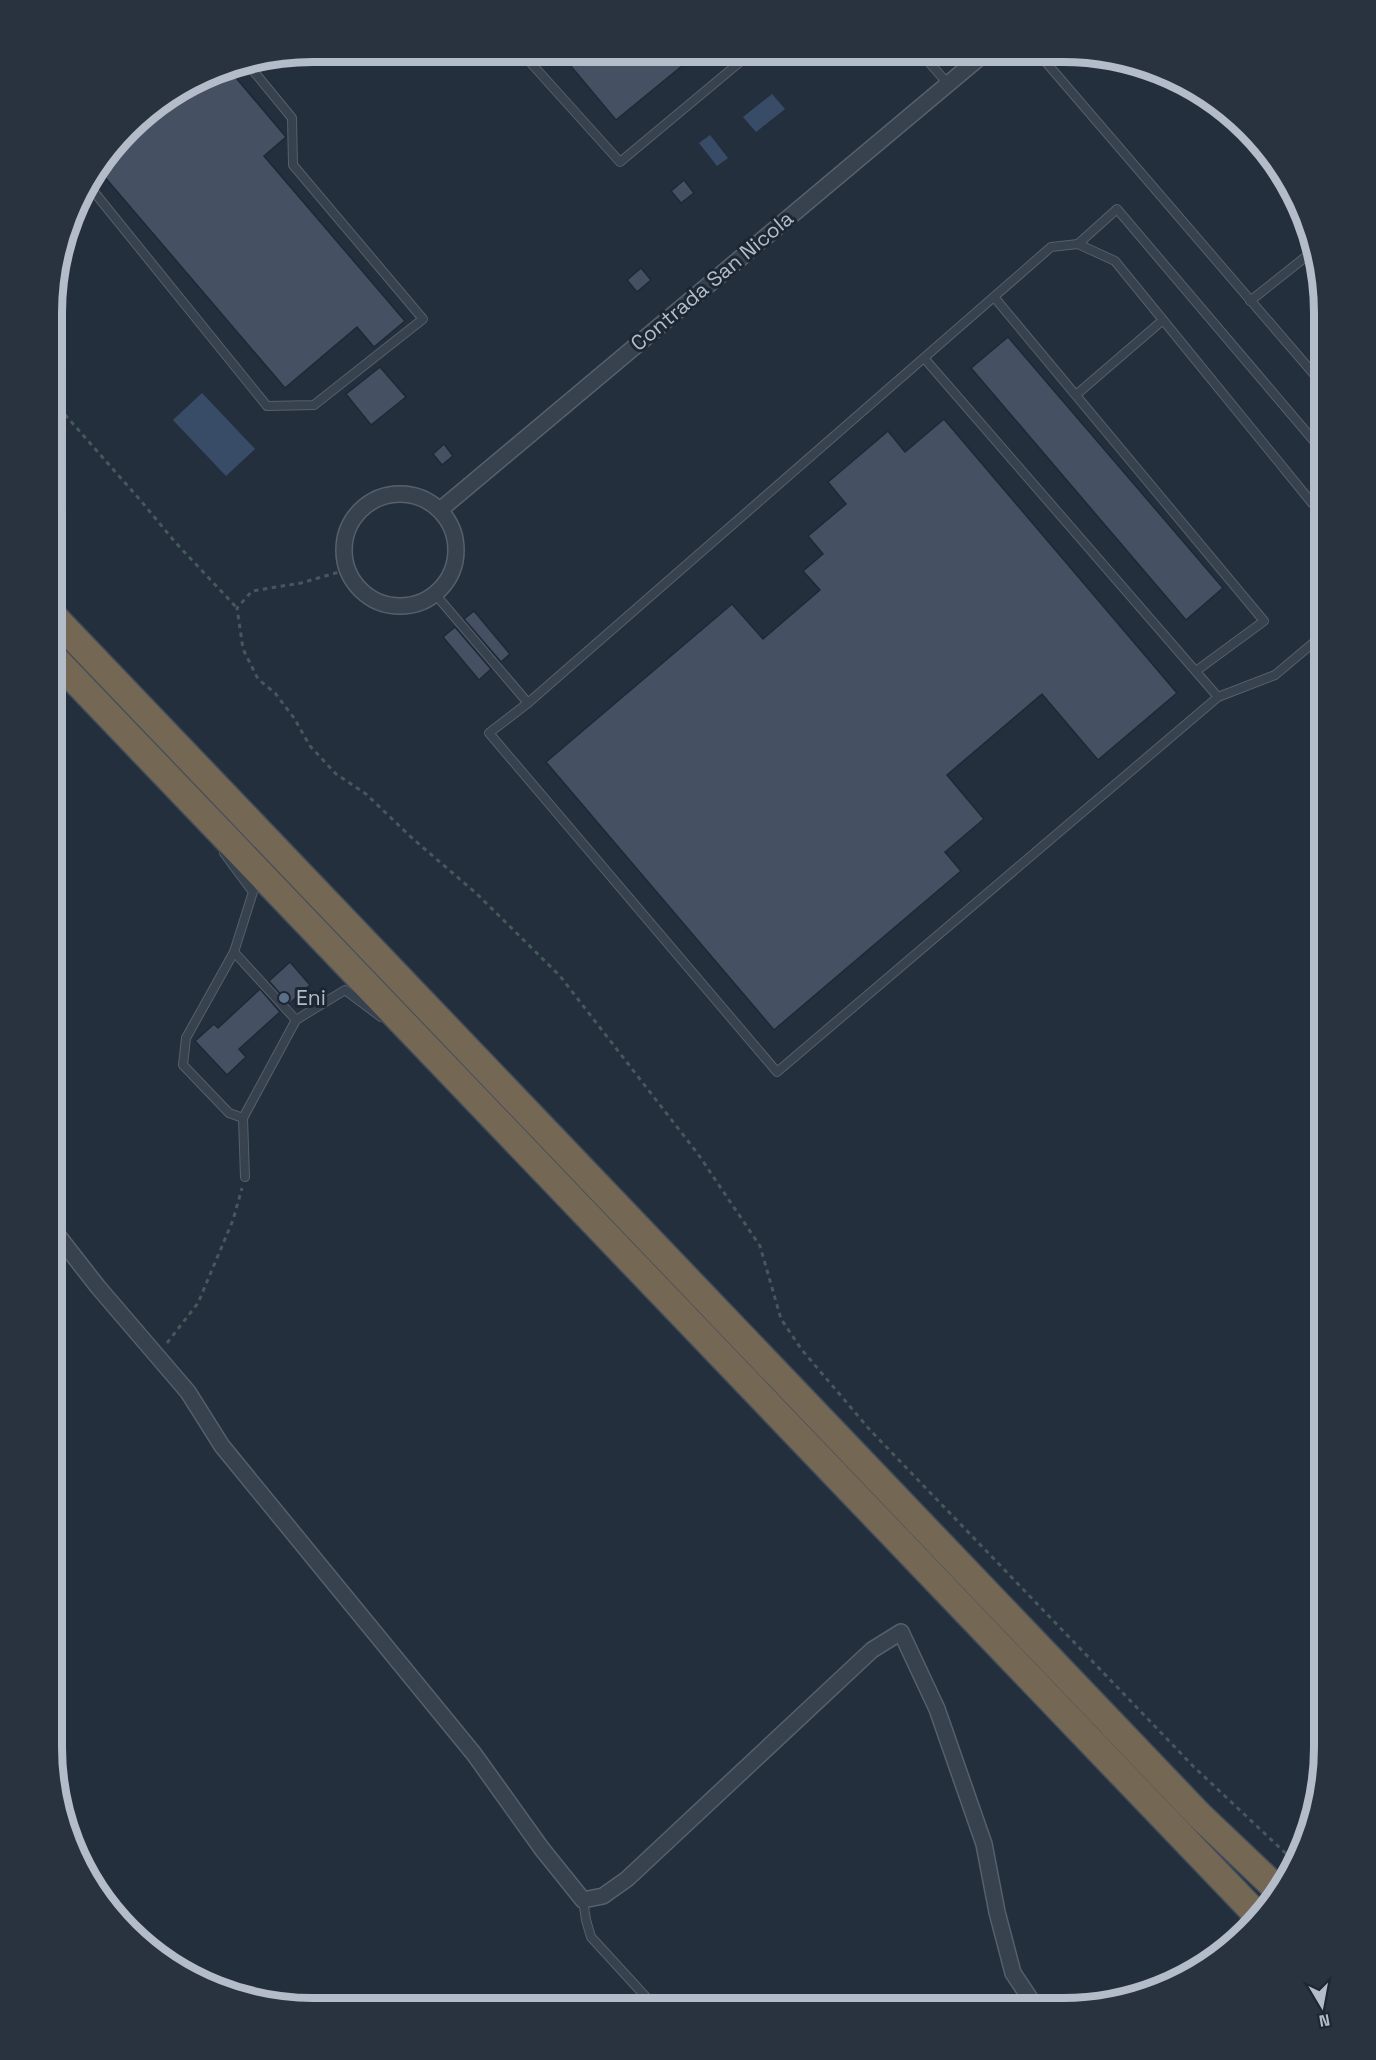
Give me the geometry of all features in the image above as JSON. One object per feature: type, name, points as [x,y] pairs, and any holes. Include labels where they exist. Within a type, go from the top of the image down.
[{"type":"highway","points":[[62,625],[1199,1815],[1273,1885]]},
{"type":"highway","points":[[62,666],[1254,1911]]},
{"type":"street","name":"Contrada San Nicola","points":[[440,510],[974,62]]},
{"type":"street","points":[[393,494],[410,494],[426,500],[440,510],[454,533],[456,546],[452,573],[444,585],[424,601],[411,605],[384,604],[372,600],[361,592],[352,582],[346,570],[343,553],[345,536],[351,521],[362,508],[376,498],[393,494]]},
{"type":"street","points":[[62,1241],[98,1287],[188,1392],[222,1446],[474,1754],[542,1849],[583,1900],[603,1896],[627,1879],[872,1650],[901,1632],[937,1709],[984,1844],[997,1912],[1013,1974],[1030,1998]]},
{"type":"lane","points":[[531,62],[620,162],[740,62]]},
{"type":"lane","points":[[929,62],[948,84]]},
{"type":"lane","points":[[1046,62],[1314,374]]},
{"type":"lane","points":[[93,191],[267,406],[314,405],[423,319],[293,165],[292,118],[252,69]]},
{"type":"lane","points":[[1078,244],[1117,209],[1314,441]]},
{"type":"lane","points":[[1314,505],[1115,261],[1078,244],[1051,247],[528,703],[489,734],[777,1072],[1218,696],[1275,675],[1314,642]]},
{"type":"lane","points":[[1251,301],[1308,255]]},
{"type":"lane","points":[[994,297],[1264,621],[1196,671]]},
{"type":"lane","points":[[1077,394],[1163,320]]},
{"type":"lane","points":[[924,358],[1218,696]]},
{"type":"lane","points":[[435,594],[528,703]]},
{"type":"lane","points":[[159,768],[203,825]]},
{"type":"lane","points":[[217,844],[253,892],[234,952],[186,1038],[183,1065],[229,1113],[243,1118]]},
{"type":"lane","points":[[234,952],[296,1020]]},
{"type":"lane","points":[[245,1176],[243,1118],[296,1020],[345,990],[437,1058]]},
{"type":"lane","points":[[583,1900],[591,1937],[647,1998]]},
{"type":"path","points":[[62,410],[175,542],[237,608],[243,649],[258,679],[275,693],[294,718],[310,746],[336,774],[366,794],[412,838],[477,894],[560,976],[698,1154],[760,1246],[782,1319],[802,1350],[870,1430],[1194,1767],[1290,1857]]},
{"type":"path","points":[[237,608],[252,591],[301,583],[346,570]]},
{"type":"path","points":[[157,1356],[198,1303],[233,1220],[245,1176]]},
{"type":"water","points":[[772,94],[785,109],[756,132],[743,117]]},
{"type":"water","points":[[710,135],[728,158],[717,166],[699,143]]},
{"type":"water","points":[[202,393],[255,449],[226,476],[173,420]]},
{"type":"building","points":[[567,62],[687,62],[616,120]]},
{"type":"building","points":[[233,75],[286,137],[264,156],[405,321],[374,347],[357,327],[285,388],[103,175],[135,135],[160,113],[201,87]]},
{"type":"building","points":[[684,180],[694,193],[681,203],[671,191]]},
{"type":"building","points":[[641,268],[651,280],[637,292],[627,280]]},
{"type":"building","points":[[1008,337],[1223,588],[1186,620],[971,368]]},
{"type":"building","points":[[380,367],[406,397],[371,425],[346,394]]},
{"type":"building","points":[[944,419],[1177,693],[1098,760],[1042,694],[947,775],[984,819],[945,852],[961,871],[774,1030],[546,762],[732,604],[763,639],[820,590],[803,571],[823,554],[808,536],[846,504],[828,482],[888,431],[905,452]]},
{"type":"building","points":[[444,444],[453,456],[442,465],[433,454]]},
{"type":"building","points":[[474,611],[510,654],[501,662],[464,619]]},
{"type":"building","points":[[455,627],[491,669],[479,680],[443,637]]},
{"type":"building","points":[[290,962],[310,985],[289,1004],[269,981]]},
{"type":"building","points":[[260,989],[280,1012],[239,1049],[246,1057],[227,1075],[195,1041],[214,1024],[218,1028]]},
{"type":"place","name":"Eni","points":[[284,998]]}]
